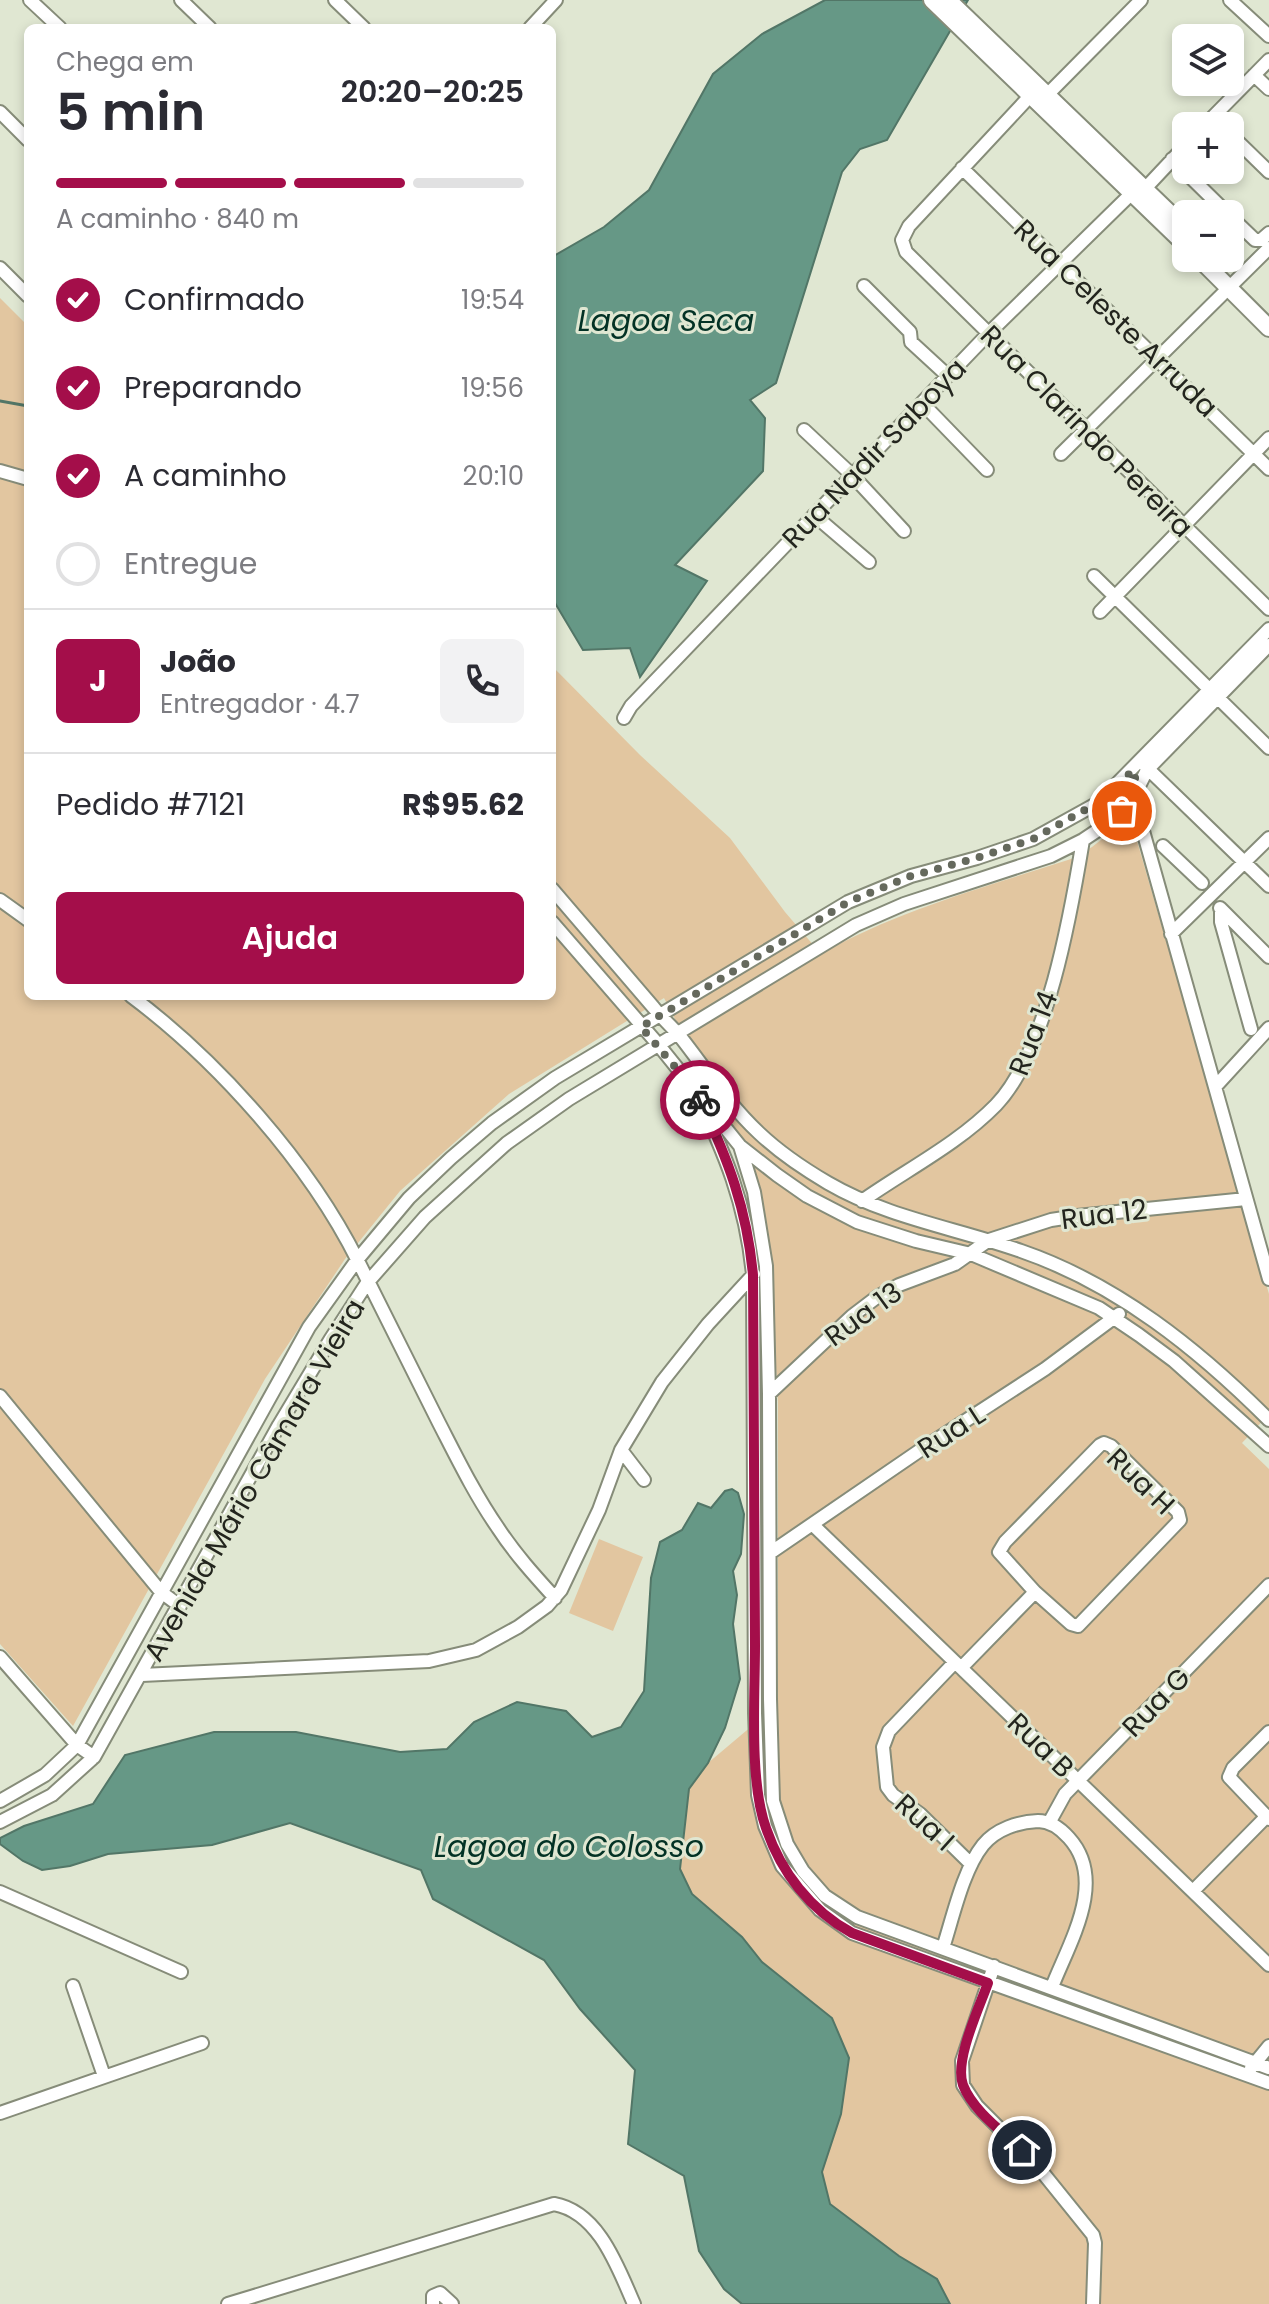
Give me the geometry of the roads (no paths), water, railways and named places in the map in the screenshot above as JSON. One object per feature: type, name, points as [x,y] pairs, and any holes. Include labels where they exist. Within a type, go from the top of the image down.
[{"type":"main road","points":[[932,0],[958,17],[1048,94],[1172,230]]},
{"type":"main road","points":[[948,0],[958,17],[1031,95],[1138,193],[1172,218]]},
{"type":"main road","points":[[1217,272],[1269,314]]},
{"type":"main road","points":[[1224,272],[1269,328]]},
{"type":"street","points":[[30,0],[56,24]]},
{"type":"street","points":[[181,0],[206,24]]},
{"type":"street","points":[[335,0],[360,24]]},
{"type":"street","points":[[534,24],[556,0]]},
{"type":"street","points":[[1048,94],[1141,0]]},
{"type":"street","points":[[1230,0],[1269,36]]},
{"type":"street","points":[[1218,112],[1269,60]]},
{"type":"street","points":[[1254,75],[1269,89]]},
{"type":"street","points":[[962,168],[1031,95]]},
{"type":"street","points":[[0,112],[24,136]]},
{"type":"street","points":[[1244,148],[1269,172]]},
{"type":"street","name":"Rua Nadir Saboya","points":[[624,718],[631,706],[989,333],[1059,263],[1172,159]]},
{"type":"street","name":"Rua Clarindo Pereira","points":[[962,168],[904,233],[902,240],[906,252],[1269,609]]},
{"type":"street","name":"Rua Celeste Arruda","points":[[962,168],[1269,469]]},
{"type":"street","points":[[1197,184],[1214,200]]},
{"type":"street","points":[[1244,229],[1255,240],[1261,240],[1269,233]]},
{"type":"street","points":[[1061,454],[1269,248]]},
{"type":"street","points":[[0,268],[24,292]]},
{"type":"street","points":[[864,286],[910,332],[911,342],[948,376]]},
{"type":"street","points":[[922,403],[987,470]]},
{"type":"street","points":[[804,430],[852,475],[904,531]]},
{"type":"street","points":[[1100,612],[1269,438]]},
{"type":"street","points":[[0,471],[24,478]]},
{"type":"street","points":[[814,515],[869,562]]},
{"type":"street","points":[[1094,576],[1269,748]]},
{"type":"street","points":[[1213,694],[1269,629]]},
{"type":"street","points":[[1213,694],[1269,645]]},
{"type":"street","name":"Avenida Mário Câmara Vieira","points":[[0,1801],[45,1775],[77,1745],[309,1327],[357,1260],[409,1198],[492,1123],[555,1078],[848,902],[911,876],[1033,839],[1106,798],[1133,770],[1145,765],[1213,694]]},
{"type":"street","points":[[1145,765],[1269,886]]},
{"type":"street","name":"Avenida Mário Câmara Vieira","points":[[0,1822],[52,1795],[94,1757],[279,1425],[367,1283],[425,1217],[507,1143],[569,1099],[856,925],[904,904],[1051,856],[1083,840],[1122,811],[1138,789],[1145,765]]},
{"type":"street","points":[[1133,770],[1138,789],[1136,806],[1269,1279]]},
{"type":"street","points":[[1171,934],[1207,890],[1244,863],[1269,838]]},
{"type":"street","name":"Rua 14","points":[[862,1201],[981,1120],[1011,1087],[1044,1014],[1083,840]]},
{"type":"street","points":[[1163,846],[1269,957]]},
{"type":"street","points":[[556,894],[677,1032],[725,1095],[761,1135],[826,1182],[862,1201],[1042,1258],[1090,1281],[1130,1305],[1211,1364],[1269,1420]]},
{"type":"street","points":[[0,900],[24,917]]},
{"type":"street","points":[[1221,909],[1221,922],[1251,1029]]},
{"type":"street","points":[[556,927],[657,1043],[740,1146],[807,1196],[829,1209],[880,1230],[971,1254],[1056,1289],[1115,1318],[1174,1361],[1269,1446]]},
{"type":"street","points":[[136,1000],[175,1030],[250,1109],[312,1187],[357,1260],[457,1457],[497,1527],[519,1559],[555,1598]]},
{"type":"street","points":[[1215,1087],[1269,1028]]},
{"type":"street","points":[[694,1089],[726,1156],[750,1242],[753,1275],[758,1795],[765,1826],[782,1866],[807,1898],[852,1933],[988,1983],[1250,2069],[1269,2068]]},
{"type":"street","points":[[740,1146],[754,1192],[766,1266],[773,1801],[787,1844],[817,1888],[850,1914],[1052,1987],[1250,2069],[1269,2083]]},
{"type":"street","name":"Rua 12","points":[[971,1254],[989,1240],[1064,1218],[1246,1199]]},
{"type":"street","name":"Rua 13","points":[[769,1394],[867,1304],[899,1285],[955,1264],[971,1254]]},
{"type":"street","points":[[142,1675],[429,1661],[476,1650],[518,1627],[555,1598],[572,1572],[621,1450],[662,1382],[708,1324],[753,1275],[766,1266]]},
{"type":"street","name":"Rua L","points":[[770,1553],[1045,1369],[1130,1305]]},
{"type":"street","points":[[0,1396],[161,1592],[180,1606]]},
{"type":"street","name":"Rua H","points":[[1100,1445],[1107,1445],[1178,1512],[1178,1523],[1078,1626],[1071,1624],[1035,1592],[1000,1555],[999,1548],[1100,1445]]},
{"type":"street","points":[[621,1450],[644,1480]]},
{"type":"street","name":"Rua B","points":[[813,1525],[1269,1965]]},
{"type":"street","name":"Rua G","points":[[1049,1823],[1061,1798],[1269,1585]]},
{"type":"street","points":[[958,1665],[1035,1592]]},
{"type":"street","points":[[0,1657],[77,1745],[94,1757]]},
{"type":"street","name":"Rua I","points":[[958,1665],[889,1731],[883,1747],[887,1787],[893,1795],[920,1814],[971,1864]]},
{"type":"street","points":[[1193,1891],[1268,1818],[1229,1777],[1233,1768],[1269,1732]]},
{"type":"street","points":[[943,1948],[971,1864],[982,1846],[1004,1829],[1020,1824],[1049,1823],[1074,1844],[1083,1857],[1086,1875],[1085,1900],[1052,1987]]},
{"type":"street","points":[[0,1892],[181,1972]]},
{"type":"street","points":[[994,1966],[962,2061],[963,2085],[977,2106],[1039,2168],[1093,2235],[1093,2304]]},
{"type":"street","points":[[73,1986],[104,2076]]},
{"type":"street","points":[[0,2113],[202,2043]]},
{"type":"street","points":[[1250,2069],[1269,2046]]},
{"type":"street","points":[[228,2304],[554,2204],[564,2206],[595,2228],[634,2304]]},
{"type":"street","points":[[433,2304],[433,2296],[440,2293],[452,2304]]},
{"type":"water","name":"Lagoa Seca","points":[[825,0],[968,0],[887,140],[860,149],[842,172],[776,383],[750,400],[765,418],[763,471],[675,565],[707,581],[640,677],[630,648],[583,650],[556,605],[556,255],[604,227],[649,190],[713,74],[762,34]]},
{"type":"water","name":"Lagoa do Colosso","points":[[732,1489],[738,1493],[744,1514],[741,1554],[733,1571],[737,1595],[733,1624],[740,1679],[725,1728],[708,1763],[689,1789],[680,1869],[692,1894],[742,1937],[762,1962],[832,2018],[849,2058],[841,2114],[822,2172],[830,2204],[899,2256],[937,2279],[950,2304],[742,2304],[724,2289],[699,2251],[684,2176],[628,2144],[635,2070],[580,2009],[544,1960],[433,1899],[421,1870],[290,1823],[212,1845],[108,1854],[70,1866],[42,1870],[0,1844],[0,1838],[24,1826],[93,1804],[125,1755],[214,1732],[296,1732],[400,1752],[447,1749],[474,1722],[517,1702],[566,1711],[592,1737],[621,1727],[644,1691],[651,1578],[660,1542],[682,1530],[698,1503],[711,1508],[725,1491]]},
{"type":"waterway","points":[[0,401],[24,405]]}]
